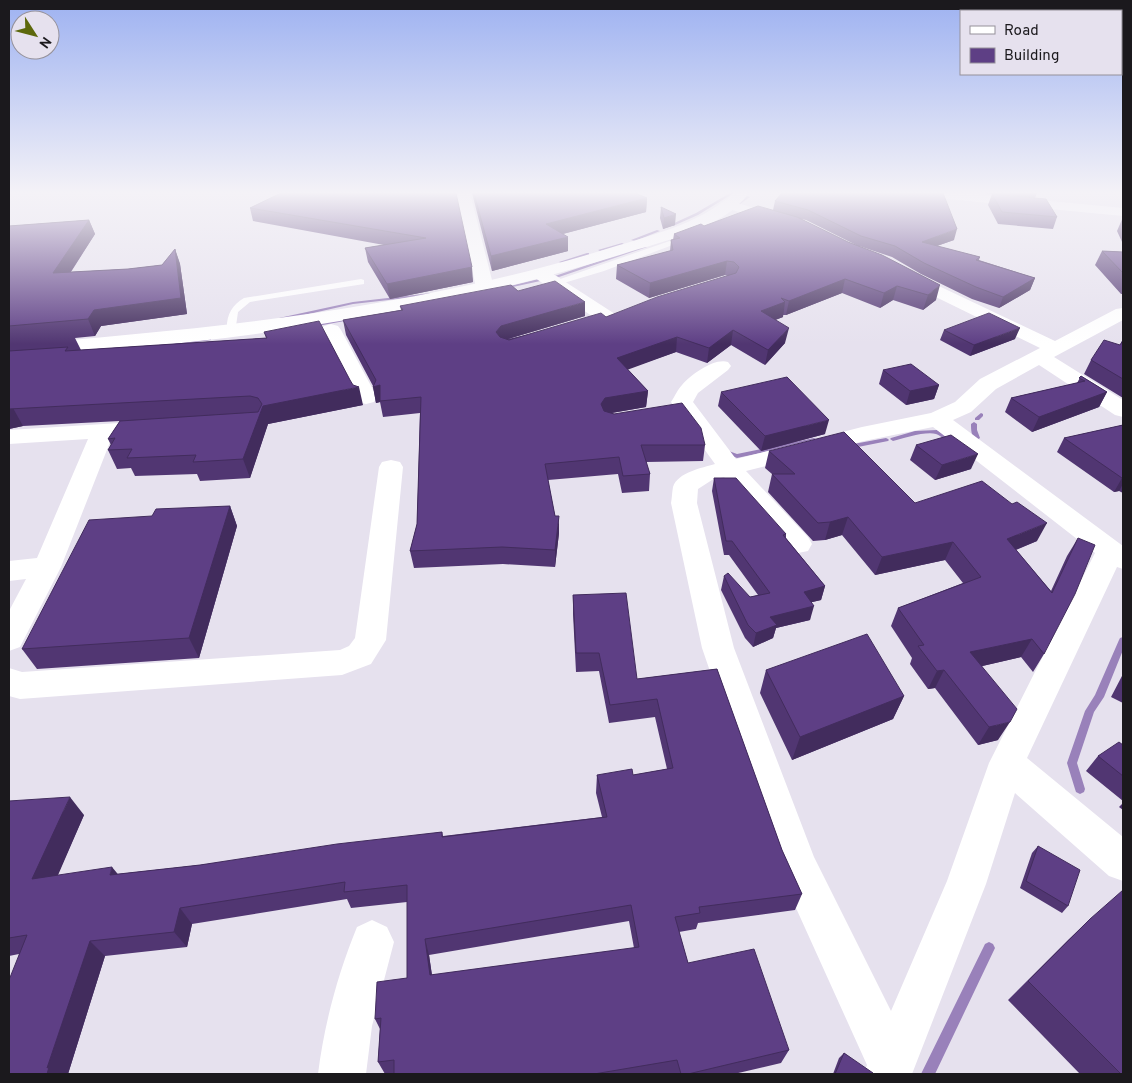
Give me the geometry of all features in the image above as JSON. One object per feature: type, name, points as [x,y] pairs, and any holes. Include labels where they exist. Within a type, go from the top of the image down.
[{"type":"street","points":[[475,244],[485,288]]},
{"type":"street","points":[[9,351],[232,331],[325,319],[485,288],[545,281],[646,244]]},
{"type":"street","points":[[892,267],[1048,353],[1123,410]]},
{"type":"street","points":[[545,281],[608,318]]},
{"type":"street","points":[[590,323],[626,312]]},
{"type":"street","points":[[890,1070],[797,866],[718,648],[684,503],[686,486],[703,475],[729,467],[862,434],[937,419],[963,407],[988,384],[1123,313]]},
{"type":"street","points":[[331,330],[366,397]]},
{"type":"street","points":[[721,366],[690,389],[682,402],[729,467],[798,544]]},
{"type":"street","points":[[632,418],[687,409]]},
{"type":"street","points":[[890,1070],[966,884],[1007,763],[1117,555],[937,419]]},
{"type":"street","points":[[9,437],[169,427]]},
{"type":"street","points":[[9,639],[47,568],[103,430]]},
{"type":"street","points":[[9,682],[20,686],[303,665],[342,662],[360,655],[370,640],[391,467]]},
{"type":"street","points":[[9,571],[47,568]]},
{"type":"street","points":[[1007,763],[1123,862]]},
{"type":"street","points":[[342,1074],[350,1026],[372,942]]},
{"type":"lane","points":[[545,281],[601,269],[669,244]]},
{"type":"lane","points":[[232,331],[232,314],[237,306],[247,300],[361,282]]},
{"type":"lane","points":[[377,320],[436,309]]},
{"type":"building","points":[[9,244],[73,244],[53,273],[128,269],[162,265],[175,249],[181,298],[94,310],[88,319],[9,326]]},
{"type":"building","points":[[392,244],[467,244],[472,267],[387,284],[365,248]]},
{"type":"building","points":[[488,244],[541,244],[491,256]]},
{"type":"building","points":[[672,244],[852,244],[882,255],[940,285],[928,295],[897,286],[884,293],[845,279],[789,301],[781,298],[785,302],[761,311],[789,328],[768,350],[733,330],[709,348],[677,337],[617,358],[648,391],[605,398],[601,404],[604,411],[614,414],[682,403],[701,428],[705,445],[641,445],[650,474],[623,476],[619,457],[545,464],[555,516],[559,516],[555,550],[502,547],[410,551],[417,524],[421,397],[380,401],[380,385],[373,387],[376,380],[343,320],[403,310],[400,306],[511,285],[518,291],[555,281],[585,302],[501,326],[496,332],[500,337],[509,340],[601,313],[606,317],[657,297],[736,273],[739,267],[734,262],[727,261],[650,283],[617,265],[673,250]]},
{"type":"building","points":[[887,244],[928,244],[980,257],[976,260],[1035,278],[1003,297],[924,263],[895,246]]},
{"type":"building","points":[[1102,251],[1123,252],[1123,273]]},
{"type":"building","points":[[989,313],[1020,328],[974,345],[944,330]]},
{"type":"building","points":[[319,321],[353,385],[359,387],[263,406],[243,459],[193,462],[196,455],[127,458],[132,449],[108,450],[115,438],[108,439],[120,421],[258,412],[262,404],[258,398],[250,396],[9,409],[9,351],[68,347],[65,351],[267,338],[264,332]]},
{"type":"building","points":[[1104,340],[1120,345],[1123,340],[1123,379],[1091,360]]},
{"type":"building","points":[[911,364],[939,385],[910,391],[883,370]]},
{"type":"building","points":[[1081,376],[1107,392],[1039,417],[1011,398],[1085,381],[1079,378]]},
{"type":"building","points":[[787,377],[829,420],[765,436],[721,392]]},
{"type":"building","points":[[1123,425],[1123,478],[1064,438]]},
{"type":"building","points":[[844,432],[915,503],[982,481],[1012,504],[1017,502],[1047,523],[1007,539],[1052,593],[1078,538],[1095,545],[1075,594],[1044,654],[1032,639],[970,652],[1017,709],[1010,722],[989,727],[944,670],[937,671],[918,646],[924,645],[898,608],[981,577],[953,542],[882,557],[848,517],[818,523],[772,474],[795,474],[769,451]]},
{"type":"building","points":[[951,435],[978,454],[942,465],[916,445]]},
{"type":"building","points":[[714,478],[736,478],[786,534],[783,535],[825,586],[804,592],[814,606],[770,617],[777,625],[756,633],[748,625],[724,576],[728,573],[750,597],[770,593],[732,541],[726,541]]},
{"type":"building","points":[[230,506],[189,638],[22,649],[89,520],[152,516],[156,509]]},
{"type":"building","points":[[626,593],[637,679],[717,669],[782,850],[802,894],[699,907],[700,913],[675,917],[688,963],[754,949],[789,1050],[688,1074],[681,1074],[677,1060],[594,1074],[394,1074],[394,1060],[378,1062],[381,1018],[375,1019],[377,982],[407,978],[407,885],[344,892],[345,882],[180,908],[174,932],[90,941],[47,1068],[49,1067],[47,1074],[9,1074],[9,980],[27,935],[9,938],[9,801],[70,797],[32,879],[112,867],[110,875],[200,865],[337,844],[442,832],[442,837],[607,817],[597,775],[632,769],[633,775],[673,768],[657,699],[610,705],[599,653],[576,653],[573,595]],"holes":[[[631,905],[639,947],[430,975],[425,939]]]},
{"type":"building","points":[[867,634],[904,696],[800,737],[766,670]]},
{"type":"building","points":[[1119,742],[1123,745],[1123,776],[1098,756]]},
{"type":"building","points":[[1038,846],[1080,870],[1068,906],[1026,881]]},
{"type":"building","points":[[1123,890],[1123,1074],[1121,1074],[1028,981],[1090,919]]},
{"type":"building","points":[[844,1053],[873,1073],[835,1074]]},
{"type":"waterway","points":[[600,250],[622,244]]},
{"type":"waterway","points":[[557,276],[645,247]]},
{"type":"waterway","points":[[561,262],[587,254]]},
{"type":"waterway","points":[[504,288],[543,279]]},
{"type":"waterway","points":[[282,318],[353,303],[431,294]]},
{"type":"waterway","points":[[312,325],[348,319]]},
{"type":"waterway","points":[[156,345],[209,339]]},
{"type":"waterway","points":[[977,419],[981,415]]},
{"type":"waterway","points":[[974,424],[977,438]]},
{"type":"waterway","points":[[893,439],[915,433],[937,432],[948,439]]},
{"type":"waterway","points":[[726,452],[737,456],[814,440]]},
{"type":"waterway","points":[[848,447],[886,440]]},
{"type":"waterway","points":[[1080,789],[1072,763],[1090,711],[1099,697],[1123,640]]},
{"type":"waterway","points":[[928,1074],[989,948]]}]
